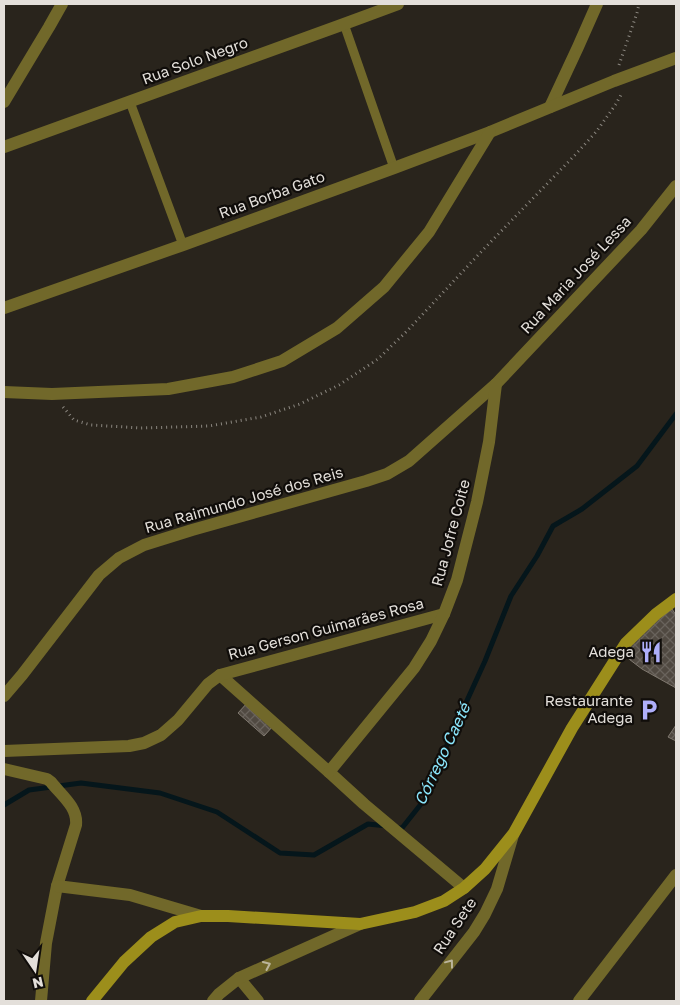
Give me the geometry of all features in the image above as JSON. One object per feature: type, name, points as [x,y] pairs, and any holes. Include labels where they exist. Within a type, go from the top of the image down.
[{"type":"main road","points":[[92,1001],[124,962],[151,937],[175,922],[201,916],[228,916],[360,924],[415,912],[444,901],[464,888],[485,869],[514,833],[572,728],[626,643],[656,614],[676,599]]},
{"type":"street","points":[[4,102],[62,4]]},
{"type":"street","name":"Rua Solo Negro","points":[[4,147],[398,4]]},
{"type":"street","points":[[550,107],[597,4]]},
{"type":"street","name":"Rua Borba Gato","points":[[4,308],[394,168],[676,58]]},
{"type":"street","points":[[4,392],[52,394],[168,389],[232,377],[282,361],[337,328],[384,287],[429,232],[490,132]]},
{"type":"street","name":"Rua Maria José Lessa","points":[[496,384],[641,230],[676,186]]},
{"type":"street","name":"Rua Jofre Coite","points":[[329,772],[414,668],[431,641],[444,614],[456,580],[477,502],[489,442],[496,384]]},
{"type":"street","name":"Rua Raimundo José dos Reis","points":[[4,696],[99,575],[119,558],[144,545],[387,474],[409,461],[496,384]]},
{"type":"street","name":"Rua Gerson Guimarães Rosa","points":[[4,751],[129,746],[144,743],[161,735],[178,720],[208,684],[220,675],[444,614]]},
{"type":"street","points":[[220,675],[364,804],[464,888]]},
{"type":"street","points":[[4,769],[51,782],[74,809],[77,819],[57,886],[46,943],[41,1001]]},
{"type":"street","name":"Rua Sete","points":[[420,1001],[474,932],[485,914],[496,889],[514,833]]},
{"type":"street","points":[[579,1001],[676,875]]},
{"type":"street","points":[[57,886],[130,895],[201,916]]},
{"type":"street","points":[[213,1001],[239,978],[360,924]]},
{"type":"street","points":[[239,978],[258,1001]]},
{"type":"lane","points":[[344,24],[394,168]]},
{"type":"lane","points":[[130,102],[183,245]]},
{"type":"path","points":[[614,81],[639,4]]},
{"type":"building","name":"Adega","points":[[672,609],[676,615],[676,688],[642,669],[625,656],[627,647],[646,625]]},
{"type":"building","points":[[248,702],[274,725],[264,736],[238,713]]},
{"type":"building","points":[[676,725],[676,741],[668,737]]},
{"type":"waterway","name":"Córrego Caeté","points":[[397,828],[402,828],[425,799],[511,596],[537,556],[553,526],[582,509],[637,466],[676,414]]},
{"type":"waterway","name":"Córrego Caeté","points":[[4,805],[29,790],[81,783],[160,793],[217,812],[280,853],[314,855],[368,824],[387,826]]},
{"type":"place","name":"Adega","points":[[651,652]]},
{"type":"place","name":"Restaurante Adega","points":[[649,710]]}]
